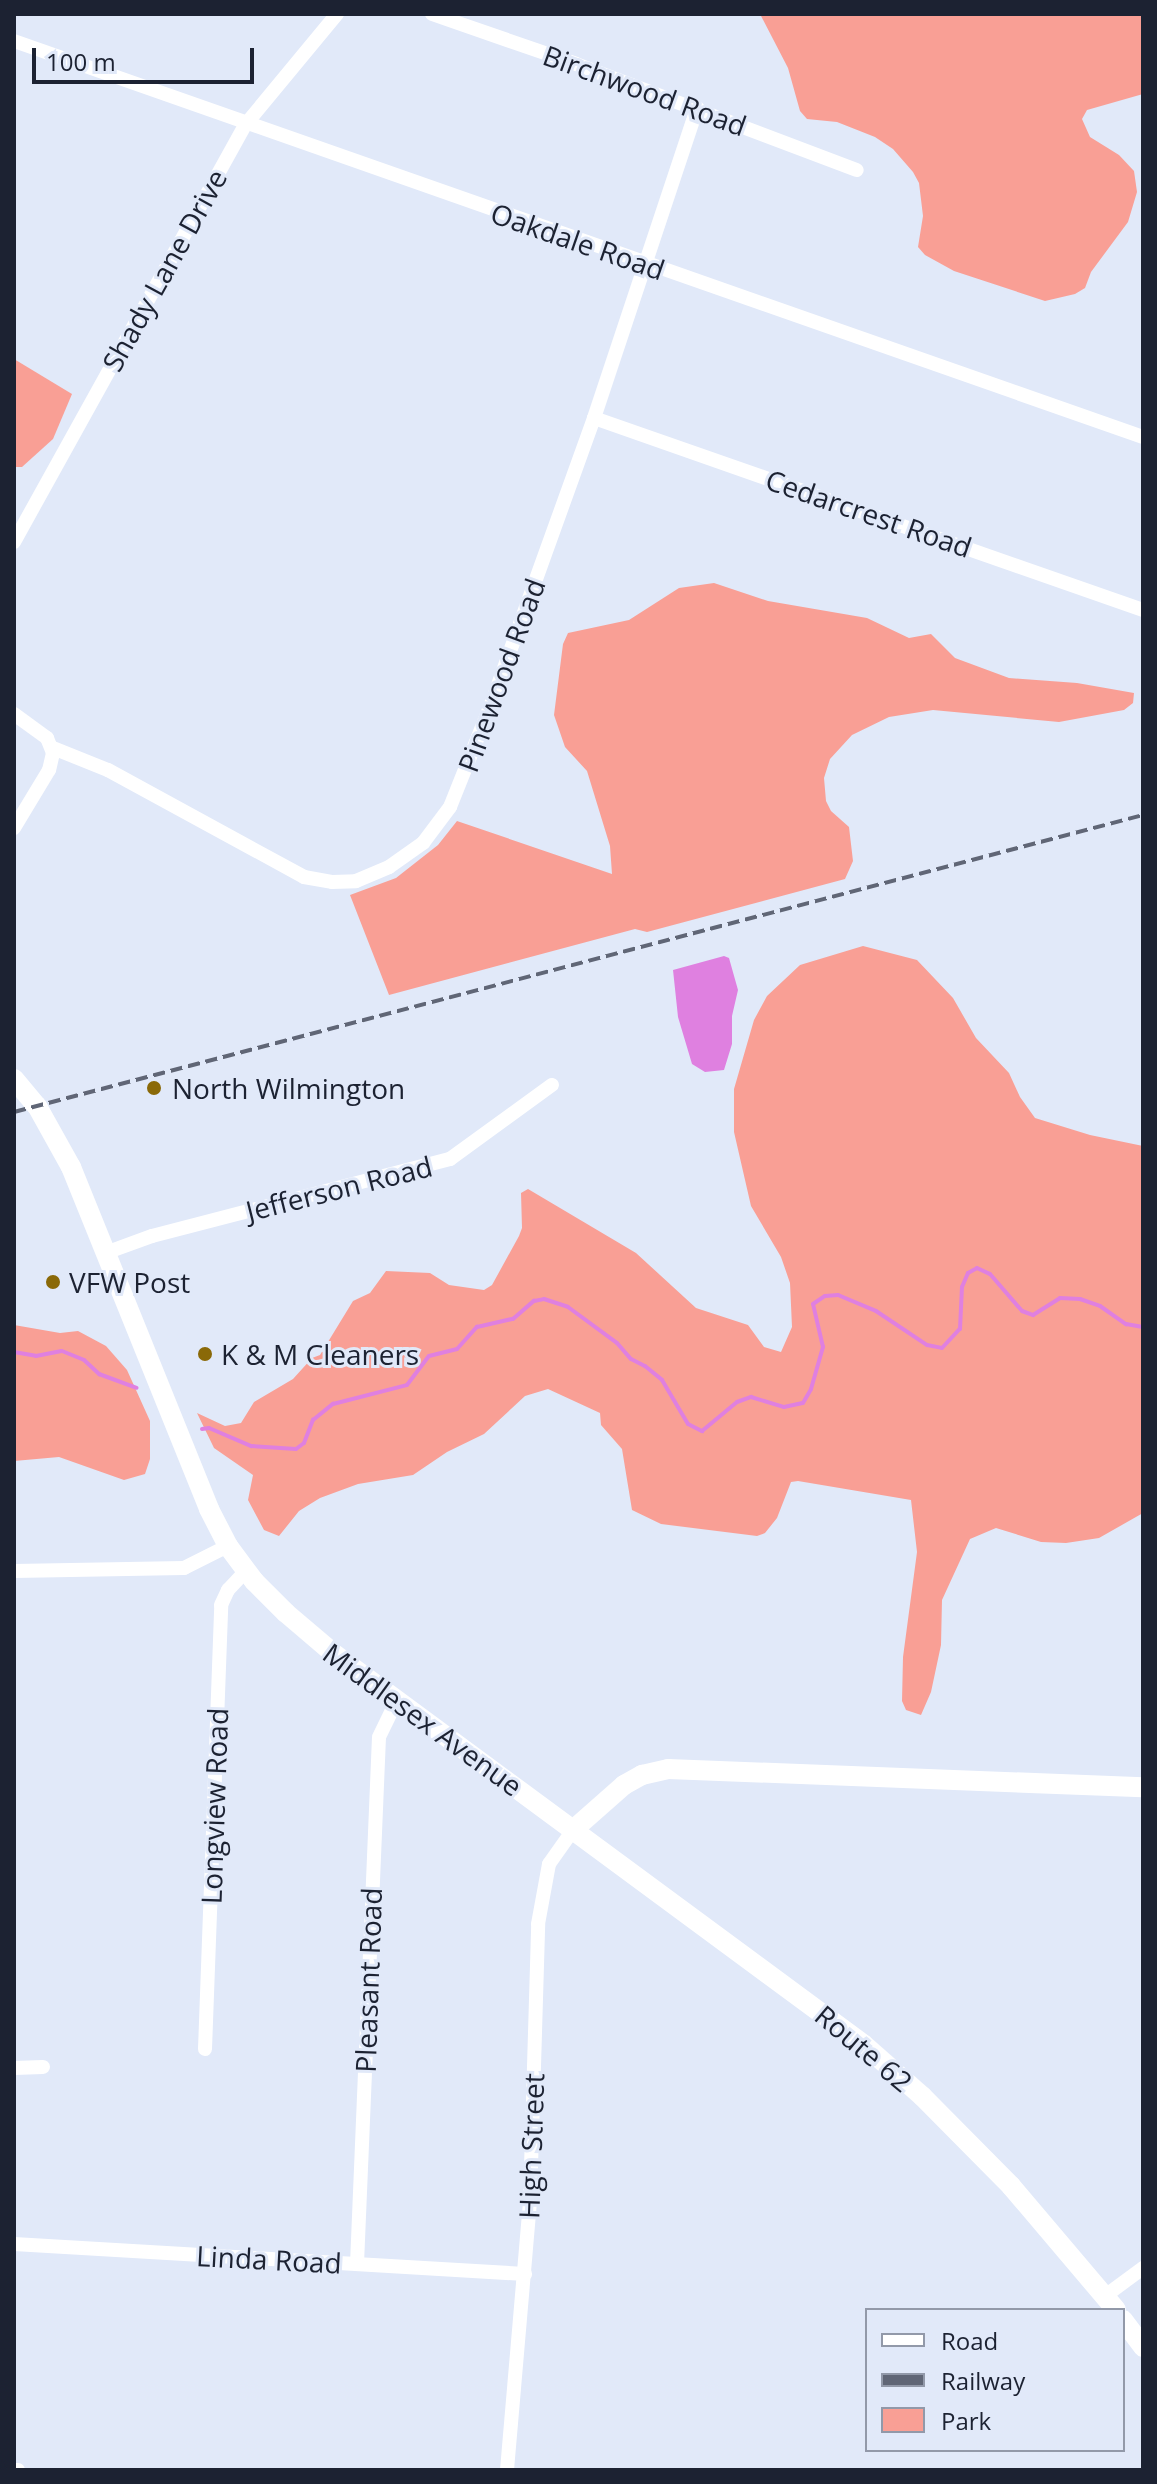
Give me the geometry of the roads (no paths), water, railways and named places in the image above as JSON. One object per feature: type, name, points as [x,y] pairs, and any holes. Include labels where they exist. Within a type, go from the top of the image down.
[{"type":"main road","name":"Middlesex Avenue","points":[[14,1079],[37,1106],[60,1145],[108,1252],[198,1482],[228,1546],[246,1571],[310,1635],[573,1830]]},
{"type":"main road","points":[[573,1830],[624,1785],[642,1775],[668,1769],[1143,1787]]},
{"type":"main road","name":"Route 62","points":[[573,1830],[820,2010],[893,2071],[1001,2176],[1110,2303]]},
{"type":"main road","points":[[1125,2323],[1143,2347]]},
{"type":"street","name":"Shady Lane Drive","points":[[14,542],[246,124],[337,14]]},
{"type":"street","name":"Birchwood Road","points":[[432,14],[697,108],[857,170]]},
{"type":"street","name":"Oakdale Road","points":[[14,41],[646,266],[1143,437]]},
{"type":"street","name":"Pinewood Road","points":[[53,748],[108,770],[304,877],[344,883],[389,867],[434,831],[459,789],[594,418],[697,108]]},
{"type":"street","name":"Cedarcrest Road","points":[[594,418],[1143,610]]},
{"type":"street","points":[[14,714],[47,738],[53,748],[49,770],[14,828]]},
{"type":"street","name":"Jefferson Road","points":[[108,1252],[152,1236],[450,1159],[552,1085]]},
{"type":"street","points":[[14,1571],[184,1568],[228,1546]]},
{"type":"street","name":"Longview Road","points":[[205,2049],[221,1612],[228,1590],[246,1571]]},
{"type":"street","name":"Pleasant Road","points":[[357,2264],[380,1733],[397,1700]]},
{"type":"street","name":"High Street","points":[[507,2470],[525,2274],[538,1924],[549,1864],[573,1830]]},
{"type":"street","points":[[14,2068],[43,2067]]},
{"type":"street","name":"Linda Road","points":[[14,2244],[525,2274]]},
{"type":"street","points":[[1110,2303],[1143,2268]]},
{"type":"waterway","points":[[202,1429],[209,1428],[251,1446],[296,1449],[304,1443],[313,1420],[333,1404],[407,1385],[429,1356],[457,1349],[477,1327],[513,1319],[534,1301],[544,1299],[568,1307],[617,1343],[631,1359],[662,1380],[688,1424],[702,1431],[737,1402],[751,1397],[784,1407],[803,1403],[811,1389],[823,1347],[813,1304],[825,1296],[838,1295],[876,1311],[927,1345],[942,1348],[960,1329],[962,1287],[968,1273],[977,1268],[990,1274],[1022,1311],[1033,1315],[1060,1298],[1080,1299],[1100,1306],[1126,1324],[1143,1327]]},
{"type":"waterway","points":[[14,1352],[36,1356],[62,1351],[84,1360],[99,1374],[137,1388]]},
{"type":"railway","points":[[14,1112],[1143,815]]},
{"type":"place","name":"North Wilmington","points":[[154,1088]]},
{"type":"place","name":"VFW Post","points":[[53,1282]]},
{"type":"place","name":"K & M Cleaners","points":[[205,1354]]}]
